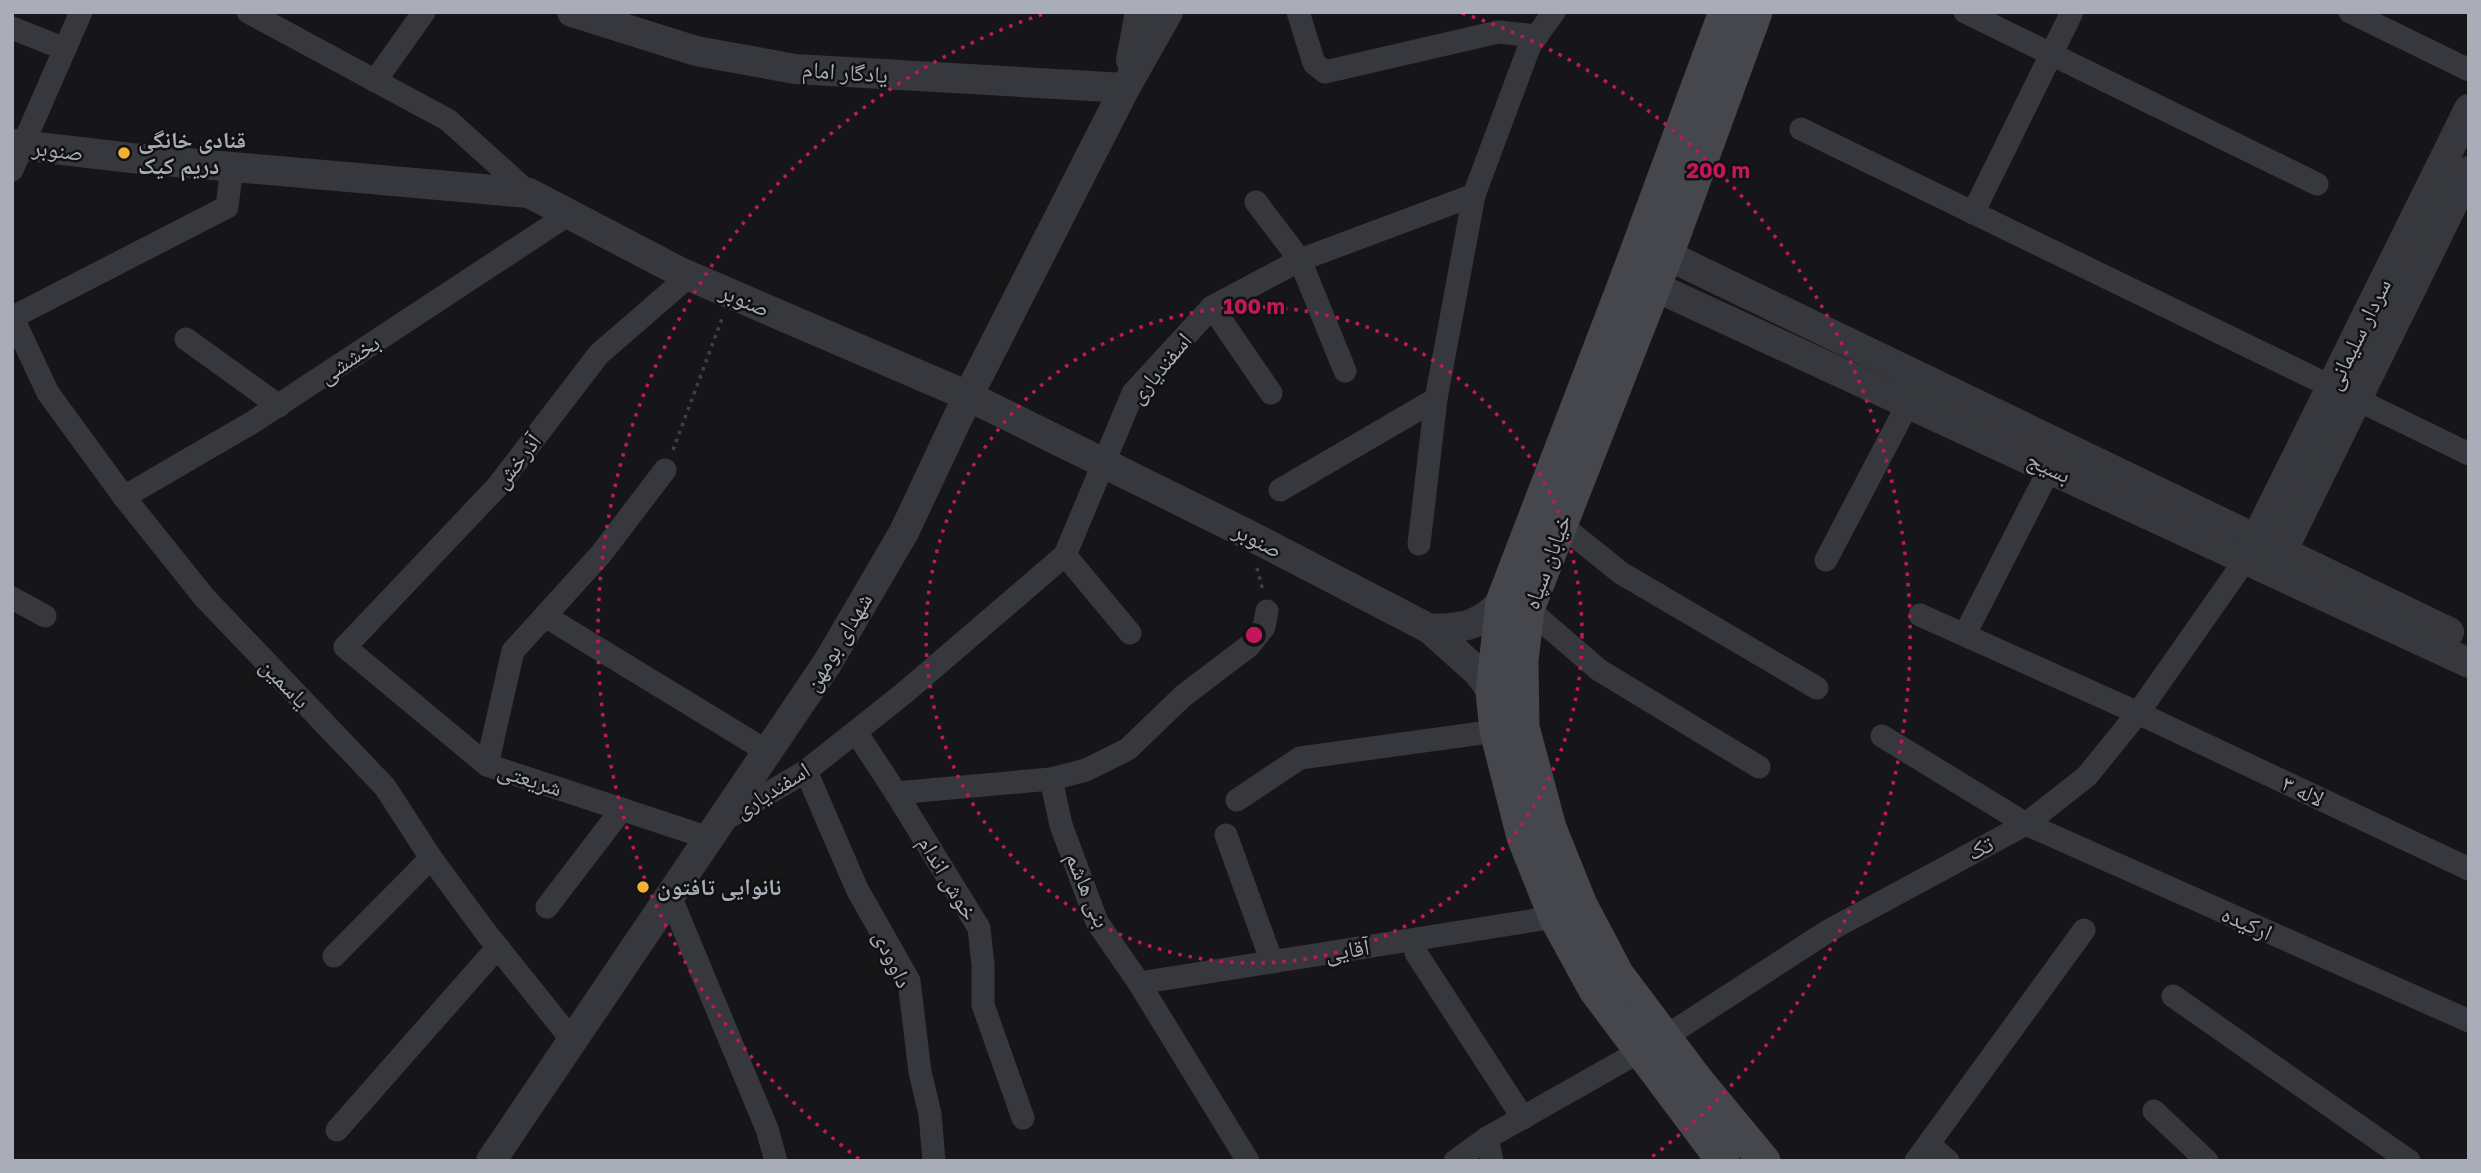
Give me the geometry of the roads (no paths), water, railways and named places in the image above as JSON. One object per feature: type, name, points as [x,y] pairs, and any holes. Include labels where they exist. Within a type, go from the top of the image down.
[{"type":"main road","name":"خیابان سپاه","points":[[1714,1157],[1581,905],[1550,828],[1523,727],[1522,661],[1515,606],[1560,524],[1647,264],[1724,12]]},
{"type":"main road","name":"خیابان سپاه","points":[[1756,12],[1647,264],[1515,606],[1492,691],[1496,731],[1523,837],[1555,917],[1595,990],[1652,1044],[1696,1080],[1764,1161]]},
{"type":"street","points":[[16,153],[81,12]]},
{"type":"street","points":[[248,12],[448,120],[529,193]]},
{"type":"street","points":[[375,81],[424,12]]},
{"type":"street","name":"یادگار امام","points":[[572,12],[696,51],[795,69],[1125,88]]},
{"type":"street","points":[[1125,88],[1140,12]]},
{"type":"street","points":[[1125,88],[1168,12]]},
{"type":"street","points":[[1298,12],[1314,63],[1325,72],[1498,32],[1511,23],[1537,36]]},
{"type":"street","points":[[1419,544],[1436,399],[1474,194],[1530,45],[1554,12]]},
{"type":"street","points":[[1965,12],[2317,184]]},
{"type":"street","points":[[1973,213],[2072,12]]},
{"type":"street","points":[[2350,12],[2469,70]]},
{"type":"street","points":[[12,28],[65,49]]},
{"type":"street","name":"شهدای بومهن","points":[[491,1161],[828,662],[904,531],[968,396],[1125,88]]},
{"type":"street","name":"سردار سلیمانی","points":[[2264,555],[2344,393],[2469,109]]},
{"type":"street","points":[[1801,129],[2469,454]]},
{"type":"street","name":"صنوبر","points":[[16,153],[232,167],[529,193],[689,276],[968,396],[1249,535],[1430,629],[1465,659],[1492,691]]},
{"type":"street","points":[[13,317],[227,207],[232,167]]},
{"type":"street","name":"سردار سلیمانی","points":[[2344,393],[2469,172]]},
{"type":"street","name":"اسفندیاری","points":[[714,830],[806,771],[856,732],[1065,555],[1133,393],[1212,307],[1300,260],[1474,194]]},
{"type":"street","points":[[1256,202],[1300,260],[1345,371]]},
{"type":"street","name":"بخششی","points":[[124,496],[279,406],[569,214]]},
{"type":"street","name":"بسیج","points":[[1647,264],[1909,402],[2050,468],[2469,641]]},
{"type":"street","name":"بسیج","points":[[1647,264],[2264,555],[2469,663]]},
{"type":"street","name":"آذرخش","points":[[345,647],[497,487],[599,354],[689,276]]},
{"type":"street","points":[[1212,307],[1272,393]]},
{"type":"street","name":"یاسمین","points":[[13,317],[48,393],[124,496],[204,597],[385,787],[431,858],[572,1040]]},
{"type":"street","points":[[186,339],[279,406]]},
{"type":"street","points":[[1280,490],[1436,399]]},
{"type":"street","points":[[1826,560],[1909,402]]},
{"type":"street","points":[[1965,634],[2050,468]]},
{"type":"street","points":[[488,765],[513,651],[601,554],[665,470]]},
{"type":"street","points":[[1560,524],[1621,573],[1817,688]]},
{"type":"street","points":[[1065,555],[1130,633]]},
{"type":"street","name":"تک","points":[[1455,1161],[1488,1138],[1652,1044],[1828,931],[2026,824],[2087,776],[2264,555]]},
{"type":"street","points":[[12,598],[45,616]]},
{"type":"street","points":[[1430,629],[1469,626],[1515,606],[1599,670],[1759,767]]},
{"type":"street","points":[[896,793],[1051,779],[1086,770],[1128,749],[1183,696],[1249,646],[1264,627],[1267,611]]},
{"type":"street","name":"لاله ۳","points":[[1920,615],[2138,713],[2469,869]]},
{"type":"street","points":[[545,616],[768,751]]},
{"type":"street","name":"شریعتی","points":[[345,647],[488,765],[622,809],[714,830]]},
{"type":"street","points":[[1237,800],[1300,758],[1496,731]]},
{"type":"street","name":"خوش اندام","points":[[856,732],[979,928],[983,1005],[1024,1118]]},
{"type":"street","name":"ارکیده","points":[[1882,736],[2026,824],[2469,1021]]},
{"type":"street","name":"داوودی","points":[[806,771],[857,889],[908,981],[920,1072],[930,1114],[934,1161]]},
{"type":"street","name":"بنی هاشم","points":[[1051,779],[1061,825],[1097,922],[1139,983],[1248,1161]]},
{"type":"street","points":[[547,907],[622,809]]},
{"type":"street","points":[[1226,835],[1272,962]]},
{"type":"street","points":[[334,956],[431,858]]},
{"type":"street","points":[[670,896],[767,1129],[776,1161]]},
{"type":"street","name":"آقایی","points":[[1139,983],[1555,917]]},
{"type":"street","points":[[1948,1161],[1923,1152],[2084,930]]},
{"type":"street","points":[[337,1129],[498,947]]},
{"type":"street","points":[[1416,953],[1522,1118]]},
{"type":"street","points":[[2173,996],[2409,1161]]},
{"type":"street","points":[[2154,1111],[2207,1161]]},
{"type":"street","points":[[1488,1138],[1492,1161]]},
{"type":"place","name":"قنادی خانگی دریم کیک","points":[[124,153]]},
{"type":"place","name":"نانوایی تافتون","points":[[643,887]]}]
